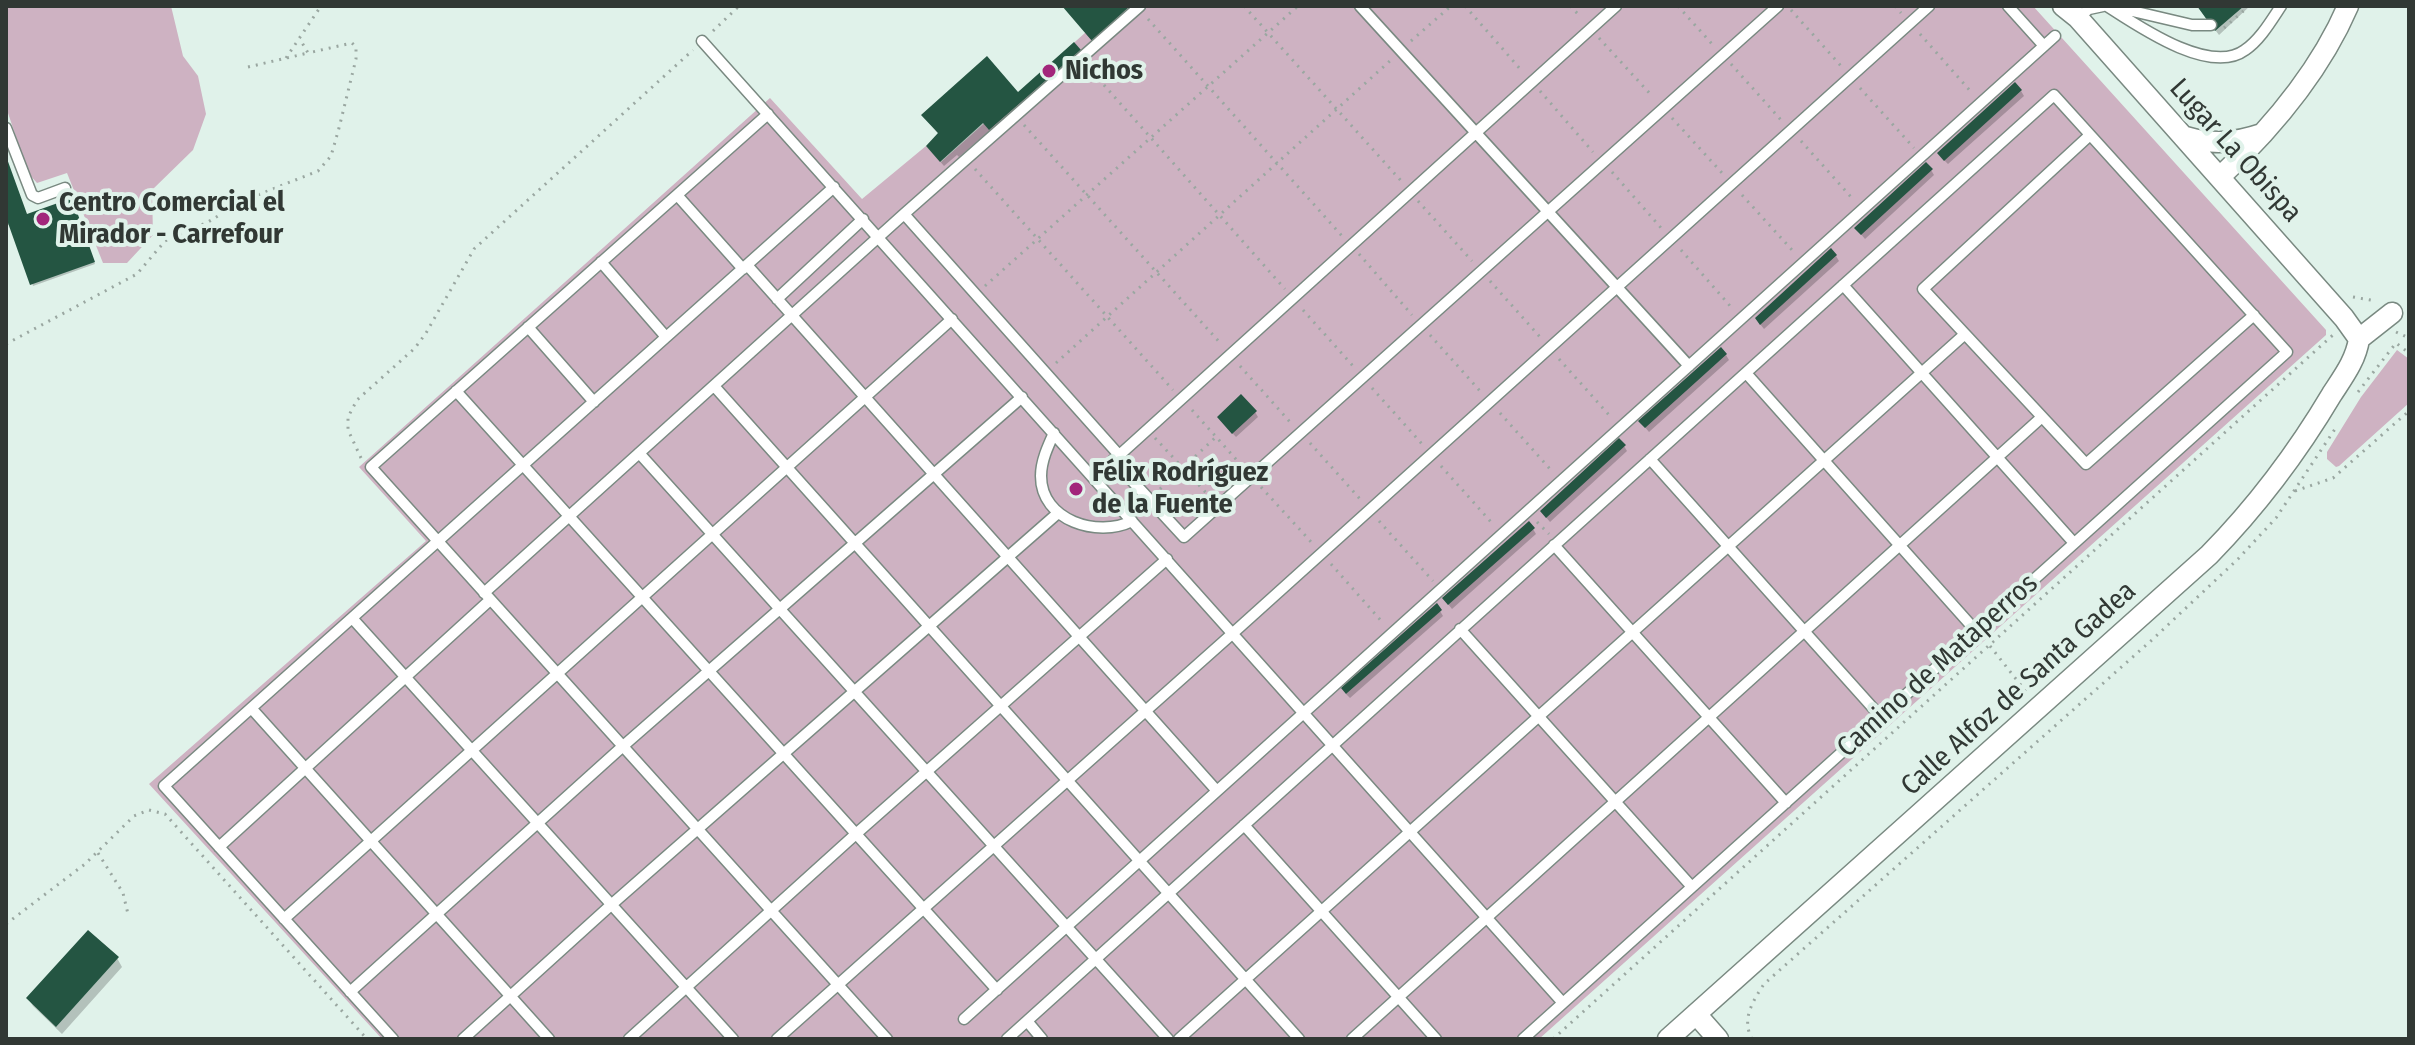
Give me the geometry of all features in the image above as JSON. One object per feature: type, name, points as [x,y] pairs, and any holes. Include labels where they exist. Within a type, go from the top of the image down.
[{"type":"street","points":[[2221,176],[2262,134],[2301,86],[2326,49],[2348,6]]},
{"type":"street","name":"Lugar La Obispa","points":[[2072,10],[2221,176],[2359,339]]},
{"type":"street","points":[[2186,137],[2204,143],[2224,143],[2262,134]]},
{"type":"street","points":[[2359,339],[2392,313]]},
{"type":"street","name":"Calle Alfoz de Santa Gadea","points":[[1668,1039],[2171,591],[2246,517],[2311,429],[2352,361],[2359,339]]},
{"type":"street","points":[[1696,1014],[1718,1039]]},
{"type":"lane","points":[[219,847],[405,677],[570,514],[1140,6]]},
{"type":"lane","points":[[1360,6],[1689,366]]},
{"type":"lane","points":[[1094,478],[1616,6]]},
{"type":"lane","points":[[904,214],[1045,372],[1149,500],[1184,537],[1778,6]]},
{"type":"lane","points":[[777,1039],[1929,6]]},
{"type":"lane","points":[[2008,6],[2044,46]]},
{"type":"lane","points":[[2107,6],[2180,48],[2221,59],[2244,51],[2281,6]]},
{"type":"lane","points":[[2072,10],[2107,6],[2214,29]]},
{"type":"lane","points":[[964,1019],[2055,36]]},
{"type":"lane","points":[[702,41],[1563,1003]]},
{"type":"lane","points":[[1007,1039],[2054,95],[2287,352],[1523,1039]]},
{"type":"lane","points":[[768,114],[371,467],[887,1039]]},
{"type":"lane","points":[[6,128],[32,195],[38,198],[65,188]]},
{"type":"lane","points":[[2090,135],[1923,289],[2086,464],[2254,315]]},
{"type":"lane","points":[[393,1039],[164,786],[834,187]]},
{"type":"lane","points":[[677,195],[777,299],[1217,791]]},
{"type":"lane","points":[[777,299],[863,219]]},
{"type":"lane","points":[[601,262],[666,337]]},
{"type":"lane","points":[[1843,285],[2074,543]]},
{"type":"lane","points":[[284,919],[952,319]]},
{"type":"lane","points":[[528,327],[594,402]]},
{"type":"lane","points":[[1179,1039],[1965,334]]},
{"type":"lane","points":[[1746,373],[1976,631]]},
{"type":"lane","points":[[714,386],[1299,1039]]},
{"type":"lane","points":[[456,391],[997,990]]},
{"type":"lane","points":[[350,992],[622,747],[1022,397]]},
{"type":"lane","points":[[1352,1039],[2042,417]]},
{"type":"lane","points":[[1054,433],[1041,477],[1051,506],[1079,524],[1121,526],[1132,521]]},
{"type":"lane","points":[[639,453],[1168,1039]]},
{"type":"lane","points":[[1650,459],[1881,717]]},
{"type":"lane","points":[[463,1039],[698,828],[1058,513]]},
{"type":"lane","points":[[1555,544],[1786,803]]},
{"type":"lane","points":[[629,1039],[1167,559]]},
{"type":"lane","points":[[352,618],[733,1039]]},
{"type":"lane","points":[[1460,629],[1692,887]]},
{"type":"lane","points":[[252,709],[549,1039]]},
{"type":"lane","points":[[1244,825],[1436,1039]]},
{"type":"lane","points":[[1027,1021],[1042,1039]]},
{"type":"path","points":[[286,58],[321,6]]},
{"type":"path","points":[[371,467],[354,447],[348,430],[348,417],[357,400],[371,385],[415,348],[474,249],[739,6]]},
{"type":"path","points":[[1244,6],[1621,428]]},
{"type":"path","points":[[975,295],[1298,6]]},
{"type":"path","points":[[1045,372],[1451,6]]},
{"type":"path","points":[[1570,6],[1804,263]]},
{"type":"path","points":[[1678,6],[1862,210]]},
{"type":"path","points":[[1895,6],[1981,102]]},
{"type":"path","points":[[2214,29],[2249,6]]},
{"type":"path","points":[[300,39],[308,53]]},
{"type":"path","points":[[6,344],[137,274],[165,241],[208,222],[245,200],[318,171],[331,156],[356,59],[356,47],[352,43],[248,67]]},
{"type":"path","points":[[2259,163],[2259,186],[2264,201]]},
{"type":"path","points":[[2344,290],[2354,298],[2373,302],[2386,300],[2392,313]]},
{"type":"path","name":"Camino de Mataperros","points":[[1553,1039],[2330,340],[2344,318]]},
{"type":"path","points":[[2396,343],[2409,353]]},
{"type":"path","points":[[2295,491],[2333,478],[2409,411]]},
{"type":"path","points":[[1147,430],[1218,506]]},
{"type":"path","points":[[1149,500],[1216,437]]},
{"type":"path","points":[[1528,512],[1555,544]]},
{"type":"path","points":[[1990,646],[2040,709]]},
{"type":"path","points":[[6,924],[97,852],[134,816],[149,810],[165,814],[367,1039]]},
{"type":"path","points":[[97,852],[123,893],[128,914]]},
{"type":"shaded area","points":[[6,6],[171,6],[183,56],[198,76],[206,114],[193,150],[152,190],[153,235],[127,263],[103,263],[67,173],[37,183],[28,173],[6,107]]},
{"type":"shaded area","points":[[1115,6],[2033,6],[2326,330],[2326,335],[1539,1039],[382,1039],[149,784],[426,541],[359,467],[770,98],[862,199],[926,146],[941,162]]},
{"type":"shaded area","points":[[2397,350],[2409,359],[2409,403],[2336,467],[2327,459],[2327,452],[2361,397]]},
{"type":"building","points":[[1062,6],[1130,6],[1092,41]]},
{"type":"building","points":[[2197,6],[2244,6],[2215,31]]},
{"type":"building","points":[[1074,42],[1081,50],[989,130],[983,123],[940,162],[926,146],[938,133],[921,115],[987,56],[1018,92]]},
{"type":"building","points":[[2015,82],[2022,90],[1944,161],[1937,153]]},
{"type":"building","name":"Centro Comercial el Mirador - Carrefour","points":[[6,156],[27,214],[72,198],[95,262],[30,285],[6,224]]},
{"type":"building","points":[[1926,162],[1933,169],[1861,235],[1854,228]]},
{"type":"building","points":[[1831,248],[1837,255],[1760,325],[1755,318]]},
{"type":"building","points":[[1721,347],[1727,354],[1645,428],[1638,421]]},
{"type":"building","points":[[1241,394],[1257,411],[1232,434],[1217,417]]},
{"type":"building","points":[[1619,438],[1626,445],[1546,518],[1540,511]]},
{"type":"building","points":[[1529,521],[1535,528],[1448,605],[1442,598]]},
{"type":"building","points":[[1437,603],[1442,610],[1346,694],[1341,688]]},
{"type":"building","points":[[88,930],[119,957],[56,1027],[26,998]]},
{"type":"place","name":"Nichos","points":[[1049,71]]},
{"type":"place","name":"Centro Comercial el Mirador - Carrefour","points":[[43,219]]},
{"type":"place","name":"Félix Rodríguez de la Fuente","points":[[1076,489]]}]
